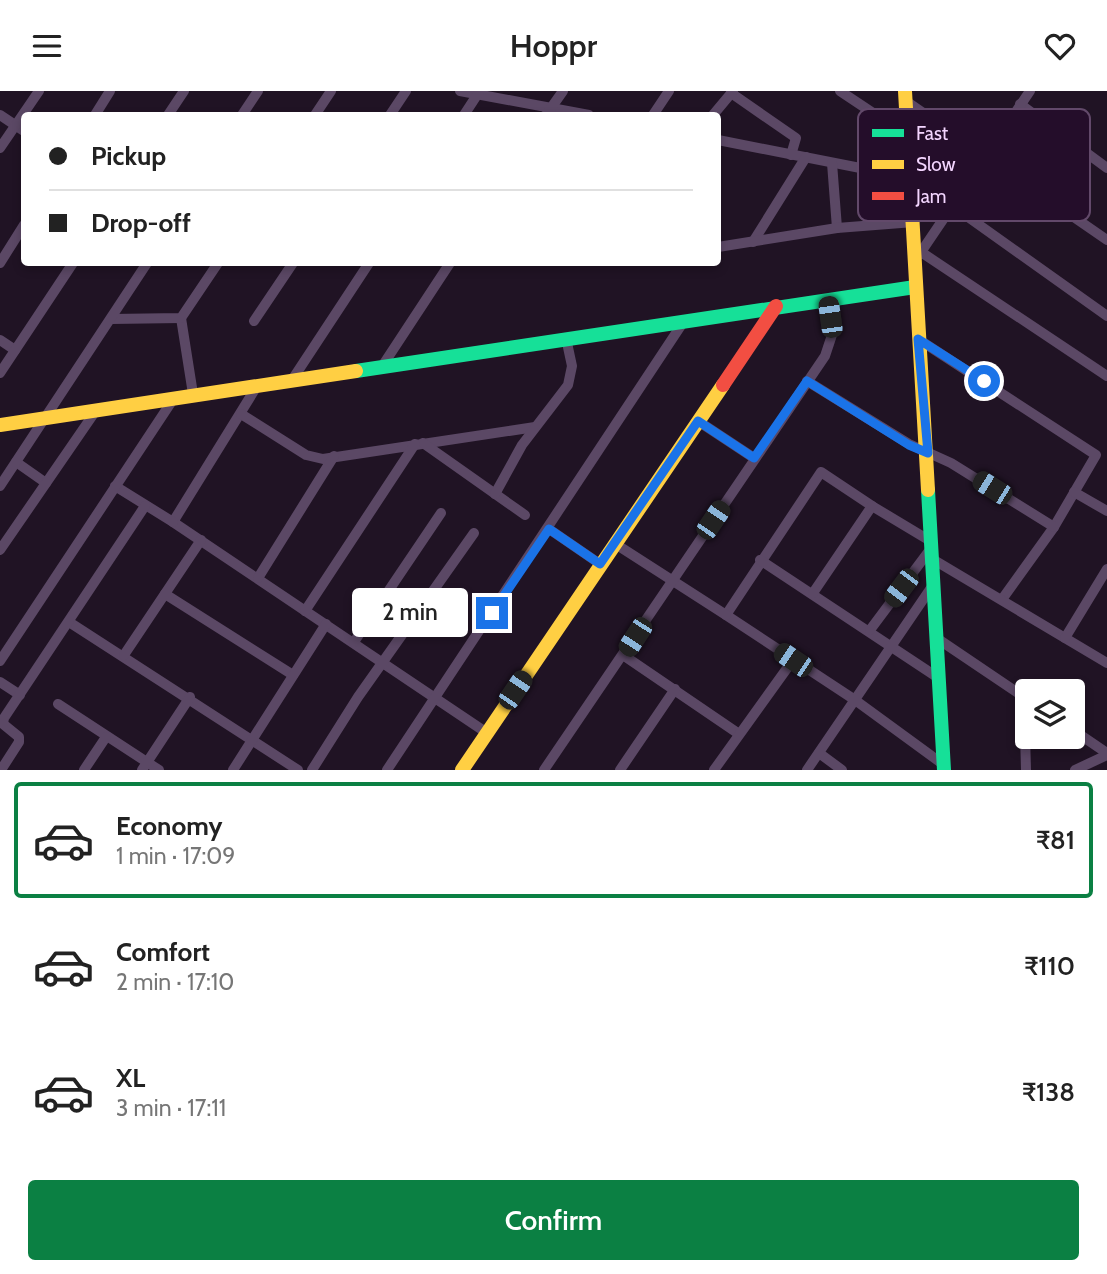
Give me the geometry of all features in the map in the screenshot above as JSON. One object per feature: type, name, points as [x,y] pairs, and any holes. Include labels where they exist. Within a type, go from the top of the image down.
[{"type":"street","points":[[28,112],[39,91]]},
{"type":"street","points":[[96,112],[110,91]]},
{"type":"street","points":[[170,112],[184,91]]},
{"type":"street","points":[[244,112],[258,91]]},
{"type":"street","points":[[317,112],[331,91]]},
{"type":"street","points":[[392,112],[406,91]]},
{"type":"street","points":[[460,91],[479,93],[549,112],[563,91]]},
{"type":"street","points":[[840,91],[867,109]]},
{"type":"street","points":[[1016,109],[1030,91]]},
{"type":"street","points":[[655,112],[667,92]]},
{"type":"street","points":[[715,112],[732,92],[796,138],[791,155]]},
{"type":"street","points":[[466,112],[479,93]]},
{"type":"street","points":[[906,96],[923,109]]},
{"type":"street","points":[[1020,103],[1028,109]]},
{"type":"street","points":[[0,115],[20,128],[0,149]]},
{"type":"street","points":[[721,141],[858,168]]},
{"type":"street","points":[[1090,154],[1107,167]]},
{"type":"street","points":[[753,242],[806,157]]},
{"type":"street","points":[[832,163],[837,228]]},
{"type":"street","points":[[918,257],[944,221]]},
{"type":"street","points":[[974,221],[1107,316]]},
{"type":"street","points":[[1080,221],[1107,240]]},
{"type":"street","points":[[721,247],[837,228],[914,222],[918,257],[915,287],[928,453],[944,767]]},
{"type":"street","points":[[0,263],[21,230]]},
{"type":"street","points":[[918,257],[1107,376]]},
{"type":"street","points":[[0,373],[71,266]]},
{"type":"street","points":[[0,486],[145,266]]},
{"type":"street","points":[[193,394],[181,318],[216,266]]},
{"type":"street","points":[[254,321],[291,266]]},
{"type":"street","points":[[292,380],[367,266]]},
{"type":"street","points":[[381,368],[448,266]]},
{"type":"street","points":[[0,425],[915,287]]},
{"type":"street","points":[[544,770],[830,346],[832,335],[828,299]]},
{"type":"street","points":[[462,770],[776,306]]},
{"type":"street","points":[[111,319],[181,318]]},
{"type":"street","points":[[387,770],[549,529],[684,321]]},
{"type":"street","points":[[495,494],[535,427],[571,376],[566,338]]},
{"type":"street","points":[[918,339],[1095,453],[1095,460],[1054,527],[1003,598]]},
{"type":"street","points":[[0,340],[15,350]]},
{"type":"street","points":[[807,381],[909,445],[951,463],[1054,527]]},
{"type":"street","points":[[173,522],[174,515],[257,386]]},
{"type":"street","points":[[0,661],[174,397]]},
{"type":"street","points":[[0,550],[97,409]]},
{"type":"street","points":[[241,414],[306,455],[323,459],[535,427]]},
{"type":"street","points":[[698,421],[754,458]]},
{"type":"street","points":[[419,443],[525,515]]},
{"type":"street","points":[[305,611],[419,443]]},
{"type":"street","points":[[258,578],[334,456]]},
{"type":"street","points":[[16,462],[46,483]]},
{"type":"street","points":[[726,615],[760,560],[821,473],[1003,598],[1107,663]]},
{"type":"street","points":[[114,486],[201,540],[487,733]]},
{"type":"street","points":[[1074,492],[1107,511]]},
{"type":"street","points":[[1,770],[19,741],[19,737],[3,721],[145,506]]},
{"type":"street","points":[[813,593],[872,506]]},
{"type":"street","points":[[354,642],[441,513]]},
{"type":"street","points":[[549,529],[600,564]]},
{"type":"street","points":[[312,770],[474,533]]},
{"type":"street","points":[[124,655],[201,540]]},
{"type":"street","points":[[614,543],[855,700],[944,767]]},
{"type":"street","points":[[870,630],[933,550]]},
{"type":"street","points":[[760,560],[870,630],[940,679]]},
{"type":"street","points":[[1065,638],[1107,569]]},
{"type":"street","points":[[807,770],[935,582]]},
{"type":"street","points":[[165,594],[293,675]]},
{"type":"street","points":[[69,622],[190,697],[298,770]]},
{"type":"street","points":[[233,770],[326,624]]},
{"type":"street","points":[[938,639],[1015,691]]},
{"type":"street","points":[[623,655],[739,734]]},
{"type":"street","points":[[729,770],[716,766],[793,660]]},
{"type":"street","points":[[0,682],[20,695]]},
{"type":"street","points":[[625,768],[675,689]]},
{"type":"street","points":[[145,766],[190,697]]},
{"type":"street","points":[[58,704],[145,766],[159,770]]},
{"type":"street","points":[[83,770],[106,737]]},
{"type":"street","points":[[1075,770],[1107,754],[1085,738]]},
{"type":"street","points":[[1027,749],[1027,770]]},
{"type":"street","points":[[819,753],[842,770]]},
{"type":"traffic: fast","points":[[356,371],[915,287]]},
{"type":"traffic: fast","points":[[928,490],[944,770]]},
{"type":"traffic: slow","points":[[905,91],[906,109]]},
{"type":"traffic: slow","points":[[912,221],[928,490]]},
{"type":"traffic: slow","points":[[0,425],[356,371]]},
{"type":"traffic: slow","points":[[462,770],[723,385]]},
{"type":"traffic: jam","points":[[723,385],[776,306]]},
{"type":"route","points":[[492,613],[549,529],[600,564],[698,421],[754,458],[807,381],[909,445],[928,453],[918,339],[984,381]]}]
